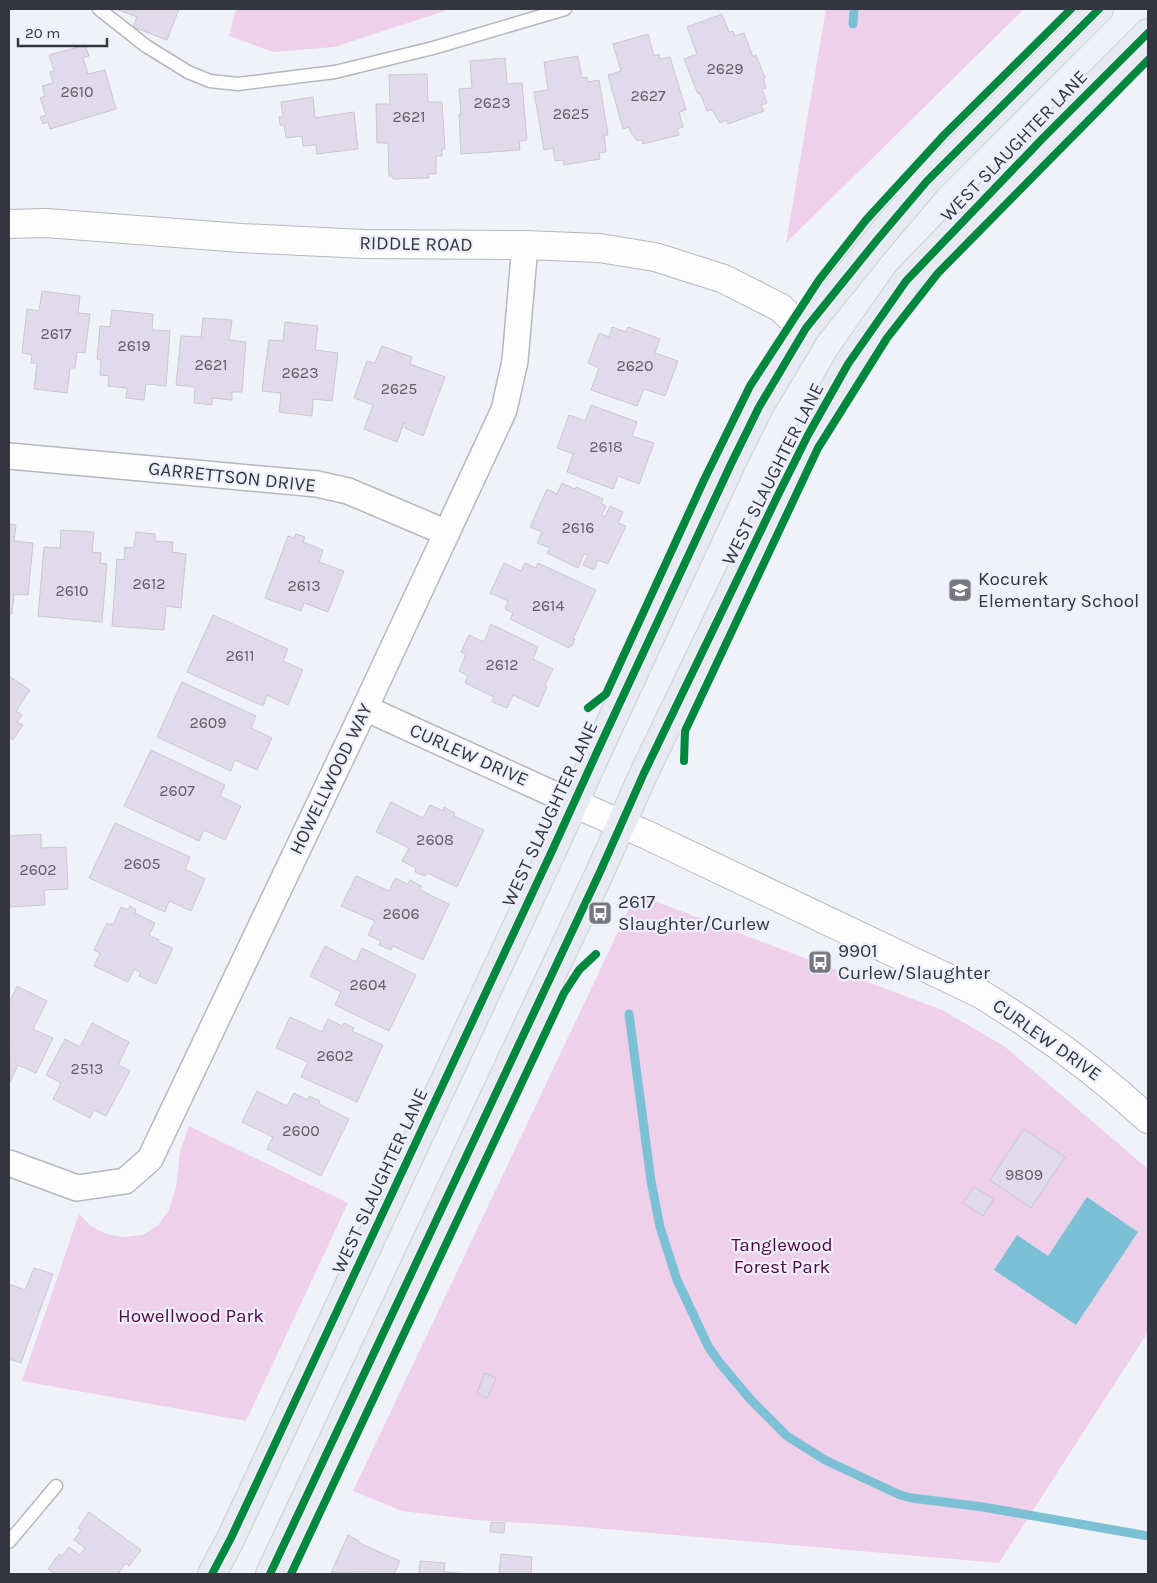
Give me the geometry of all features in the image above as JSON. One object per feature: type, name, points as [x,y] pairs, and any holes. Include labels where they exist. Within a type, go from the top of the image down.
[{"type":"main road","name":"WEST SLAUGHTER LANE","points":[[212,1574],[260,1476],[735,456],[760,407],[806,328],[927,181],[1099,9]]},
{"type":"main road","name":"WEST SLAUGHTER LANE","points":[[270,1574],[622,824],[644,773],[778,495],[808,435],[848,364],[906,281],[1044,137],[1148,33]]},
{"type":"street","name":"RIDDLE ROAD","points":[[9,224],[46,223],[242,238],[354,244],[525,245],[599,248],[655,257],[724,279],[781,308],[793,320],[806,328]]},
{"type":"street","name":"HOWELLWOOD WAY","points":[[9,1163],[77,1188],[125,1181],[150,1159],[365,708],[504,410],[515,361],[525,245]]},
{"type":"street","name":"GARRETTSON DRIVE","points":[[9,456],[317,484],[348,491],[446,533]]},
{"type":"street","name":"CURLEW DRIVE","points":[[365,708],[622,824],[979,993],[1024,1020],[1074,1056],[1148,1119]]},
{"type":"lane","points":[[99,9],[146,46],[188,72],[210,81],[238,84],[335,72],[433,48],[565,9]]},
{"type":"lane","points":[[9,1542],[56,1486]]},
{"type":"green space","points":[[236,9],[451,9],[334,47],[273,52],[229,36]]},
{"type":"green space","points":[[826,9],[1024,9],[786,243]]},
{"type":"green space","name":"Tanglewood Forest Park","points":[[636,894],[942,1010],[1004,1046],[1148,1169],[1148,1332],[999,1563],[559,1525],[476,1520],[402,1511],[353,1491]]},
{"type":"green space","name":"Howellwood Park","points":[[189,1126],[348,1203],[246,1421],[22,1381],[79,1214],[91,1226],[106,1234],[124,1237],[143,1235],[158,1225],[169,1210],[176,1188],[180,1151]]},
{"type":"water","points":[[1087,1197],[1138,1232],[1076,1325],[994,1270],[1017,1235],[1048,1256]]},
{"type":"building","points":[[116,9],[179,9],[167,40],[133,27],[137,17]]},
{"type":"building","points":[[722,14],[729,32],[733,31],[735,36],[744,33],[753,57],[756,55],[765,78],[763,79],[766,88],[762,89],[767,103],[761,105],[764,111],[728,124],[726,120],[720,123],[712,110],[707,111],[684,59],[697,54],[687,27]]},
{"type":"building","points":[[648,34],[654,56],[659,54],[660,59],[670,57],[686,110],[679,112],[683,127],[677,129],[679,135],[643,144],[642,140],[637,141],[629,127],[623,129],[608,75],[621,71],[613,44]]},
{"type":"building","points":[[85,45],[89,56],[83,58],[88,74],[105,70],[116,109],[50,129],[48,122],[43,124],[40,117],[46,115],[40,98],[45,96],[42,86],[53,83],[50,72],[54,71],[49,55]]},
{"type":"building","points":[[578,56],[582,78],[587,77],[588,82],[599,80],[608,135],[604,135],[606,152],[599,153],[600,159],[564,165],[563,160],[555,161],[553,148],[544,150],[534,92],[548,90],[544,62]]},
{"type":"building","points":[[505,58],[507,84],[522,83],[527,140],[519,141],[520,150],[461,154],[459,89],[472,88],[470,61]]},
{"type":"building","points":[[427,74],[428,102],[442,102],[445,149],[442,149],[442,156],[436,156],[436,174],[428,174],[429,178],[393,179],[393,176],[389,176],[388,143],[377,143],[376,104],[390,104],[389,75]]},
{"type":"building","points":[[313,97],[315,118],[354,112],[358,149],[317,154],[316,145],[303,146],[302,136],[286,138],[284,125],[280,125],[279,117],[283,117],[281,102]]},
{"type":"building","points":[[42,291],[80,296],[78,313],[90,314],[85,353],[77,352],[75,368],[70,368],[67,393],[34,389],[37,363],[31,363],[32,355],[22,353],[27,309],[39,311]]},
{"type":"building","points":[[112,310],[153,314],[152,330],[170,331],[166,386],[146,384],[144,400],[126,398],[127,388],[108,386],[109,376],[100,375],[101,360],[97,359],[100,326],[110,327]]},
{"type":"building","points":[[203,318],[232,320],[229,340],[246,342],[242,392],[232,392],[232,400],[212,398],[212,405],[194,403],[195,387],[176,385],[181,336],[201,337]]},
{"type":"building","points":[[285,322],[318,326],[315,350],[338,353],[332,401],[313,399],[312,416],[279,412],[281,393],[262,391],[269,340],[283,341]]},
{"type":"building","points":[[612,327],[626,332],[628,327],[660,339],[655,353],[678,361],[665,396],[644,389],[637,406],[591,390],[599,368],[588,363],[599,333],[609,337]]},
{"type":"building","points":[[382,346],[412,357],[410,364],[445,377],[423,436],[405,428],[406,424],[404,423],[397,442],[364,429],[373,405],[354,398],[367,361],[375,363]]},
{"type":"building","points":[[591,405],[637,422],[632,436],[654,443],[639,484],[618,476],[613,489],[567,472],[573,454],[557,448],[569,415],[585,421]]},
{"type":"building","points":[[562,483],[603,499],[601,503],[606,506],[602,515],[605,517],[610,506],[623,512],[618,523],[626,526],[608,564],[598,560],[594,570],[583,565],[588,555],[584,554],[578,568],[547,553],[550,548],[537,543],[542,532],[530,527],[547,489],[557,494]]},
{"type":"building","points":[[9,524],[16,525],[14,541],[33,543],[28,595],[14,594],[12,614],[9,614]]},
{"type":"building","points":[[61,530],[94,532],[92,552],[101,553],[100,563],[107,564],[102,622],[38,616],[44,547],[60,548]]},
{"type":"building","points":[[136,532],[155,534],[155,541],[173,542],[172,552],[186,554],[181,608],[166,606],[164,630],[112,626],[117,559],[124,560],[125,547],[134,548]]},
{"type":"building","points":[[296,534],[305,537],[303,542],[323,550],[319,562],[344,571],[328,612],[304,603],[301,611],[265,598],[288,536],[294,538]]},
{"type":"building","points":[[504,563],[521,571],[525,563],[536,568],[538,563],[596,590],[573,639],[575,639],[572,646],[570,645],[569,648],[510,619],[513,613],[505,609],[508,601],[490,593]]},
{"type":"building","points":[[213,615],[288,649],[283,661],[303,670],[288,705],[267,695],[263,706],[187,672]]},
{"type":"building","points":[[491,624],[538,647],[533,659],[553,669],[545,685],[547,687],[538,707],[513,695],[507,708],[492,702],[494,697],[465,683],[468,676],[459,671],[466,654],[461,652],[469,635],[484,642]]},
{"type":"building","points":[[9,676],[30,690],[16,711],[22,715],[17,722],[23,725],[13,740],[9,737]]},
{"type":"building","points":[[182,682],[256,716],[251,728],[272,738],[257,770],[235,760],[231,771],[157,737]]},
{"type":"building","points":[[151,750],[225,785],[220,796],[241,806],[225,840],[204,830],[199,841],[124,806]]},
{"type":"building","points":[[391,802],[423,818],[430,805],[443,811],[444,807],[455,813],[454,816],[484,830],[457,887],[427,873],[425,876],[415,872],[416,868],[402,861],[409,848],[376,832]]},
{"type":"building","points":[[115,823],[190,857],[185,869],[205,879],[191,911],[169,901],[165,912],[89,878]]},
{"type":"building","points":[[41,834],[41,848],[66,847],[68,889],[44,890],[45,905],[9,907],[9,836]]},
{"type":"building","points":[[356,876],[389,891],[395,878],[408,884],[410,880],[421,886],[420,890],[449,904],[423,960],[393,946],[391,950],[379,945],[381,941],[368,935],[375,921],[341,906]]},
{"type":"building","points":[[130,906],[136,910],[135,913],[155,923],[149,935],[159,940],[158,942],[173,948],[156,984],[139,976],[141,973],[134,969],[128,982],[94,966],[100,953],[94,950],[107,923],[113,925],[121,907],[128,910]]},
{"type":"building","points":[[325,946],[356,962],[362,948],[416,975],[389,1031],[335,1005],[341,992],[310,976]]},
{"type":"building","points":[[17,986],[47,1001],[33,1029],[53,1038],[36,1073],[18,1065],[10,1082],[9,1003]]},
{"type":"building","points":[[290,1017],[322,1032],[328,1019],[342,1026],[344,1023],[354,1028],[352,1031],[383,1045],[357,1102],[301,1077],[308,1062],[276,1048]]},
{"type":"building","points":[[92,1023],[129,1042],[118,1065],[130,1071],[106,1116],[94,1110],[90,1118],[53,1099],[61,1083],[46,1075],[65,1039],[80,1047]]},
{"type":"building","points":[[257,1091],[287,1106],[294,1093],[308,1100],[309,1096],[320,1101],[319,1104],[349,1119],[321,1176],[267,1149],[273,1137],[242,1122]]},
{"type":"building","points":[[1024,1129],[1065,1157],[1031,1208],[990,1180]]},
{"type":"building","points":[[974,1187],[994,1199],[983,1216],[963,1203]]},
{"type":"building","points":[[34,1268],[53,1274],[21,1363],[9,1359],[9,1284],[25,1290]]},
{"type":"building","points":[[485,1373],[496,1378],[487,1398],[477,1393]]},
{"type":"building","points":[[89,1512],[141,1550],[129,1566],[126,1563],[119,1572],[122,1574],[56,1574],[48,1569],[59,1554],[62,1556],[69,1547],[80,1555],[85,1548],[74,1540],[81,1530],[78,1528]]},
{"type":"building","points":[[491,1522],[505,1523],[504,1533],[490,1532]]},
{"type":"building","points":[[348,1535],[359,1541],[359,1543],[400,1561],[394,1574],[331,1573]]},
{"type":"building","points":[[501,1554],[532,1557],[531,1574],[499,1574]]},
{"type":"building","points":[[420,1561],[445,1563],[444,1572],[472,1574],[419,1574]]},
{"type":"waterway","points":[[853,24],[854,9]]},
{"type":"waterway","points":[[629,1014],[651,1181],[660,1227],[677,1280],[708,1346],[751,1400],[787,1436],[825,1460],[900,1495],[983,1507],[1148,1536]]},
{"type":"cycle path","points":[[588,708],[606,694],[704,480],[750,386],[819,280],[866,220],[944,135],[1071,9]]},
{"type":"cycle path","points":[[212,1574],[231,1538],[759,407],[806,328],[927,181],[1099,9]]},
{"type":"cycle path","points":[[270,1574],[600,872],[644,773],[778,495],[808,435],[848,364],[906,281],[1044,137],[1148,33]]},
{"type":"cycle path","points":[[684,761],[685,731],[818,448],[887,338],[938,273],[1148,60]]},
{"type":"cycle path","points":[[291,1574],[564,993],[579,970],[596,954]]},
{"type":"place","name":"Kocurek Elementary School","points":[[960,590]]},
{"type":"place","name":"2617 Slaughter/Curlew","points":[[600,913]]},
{"type":"place","name":"9901 Curlew/Slaughter","points":[[820,962]]}]
